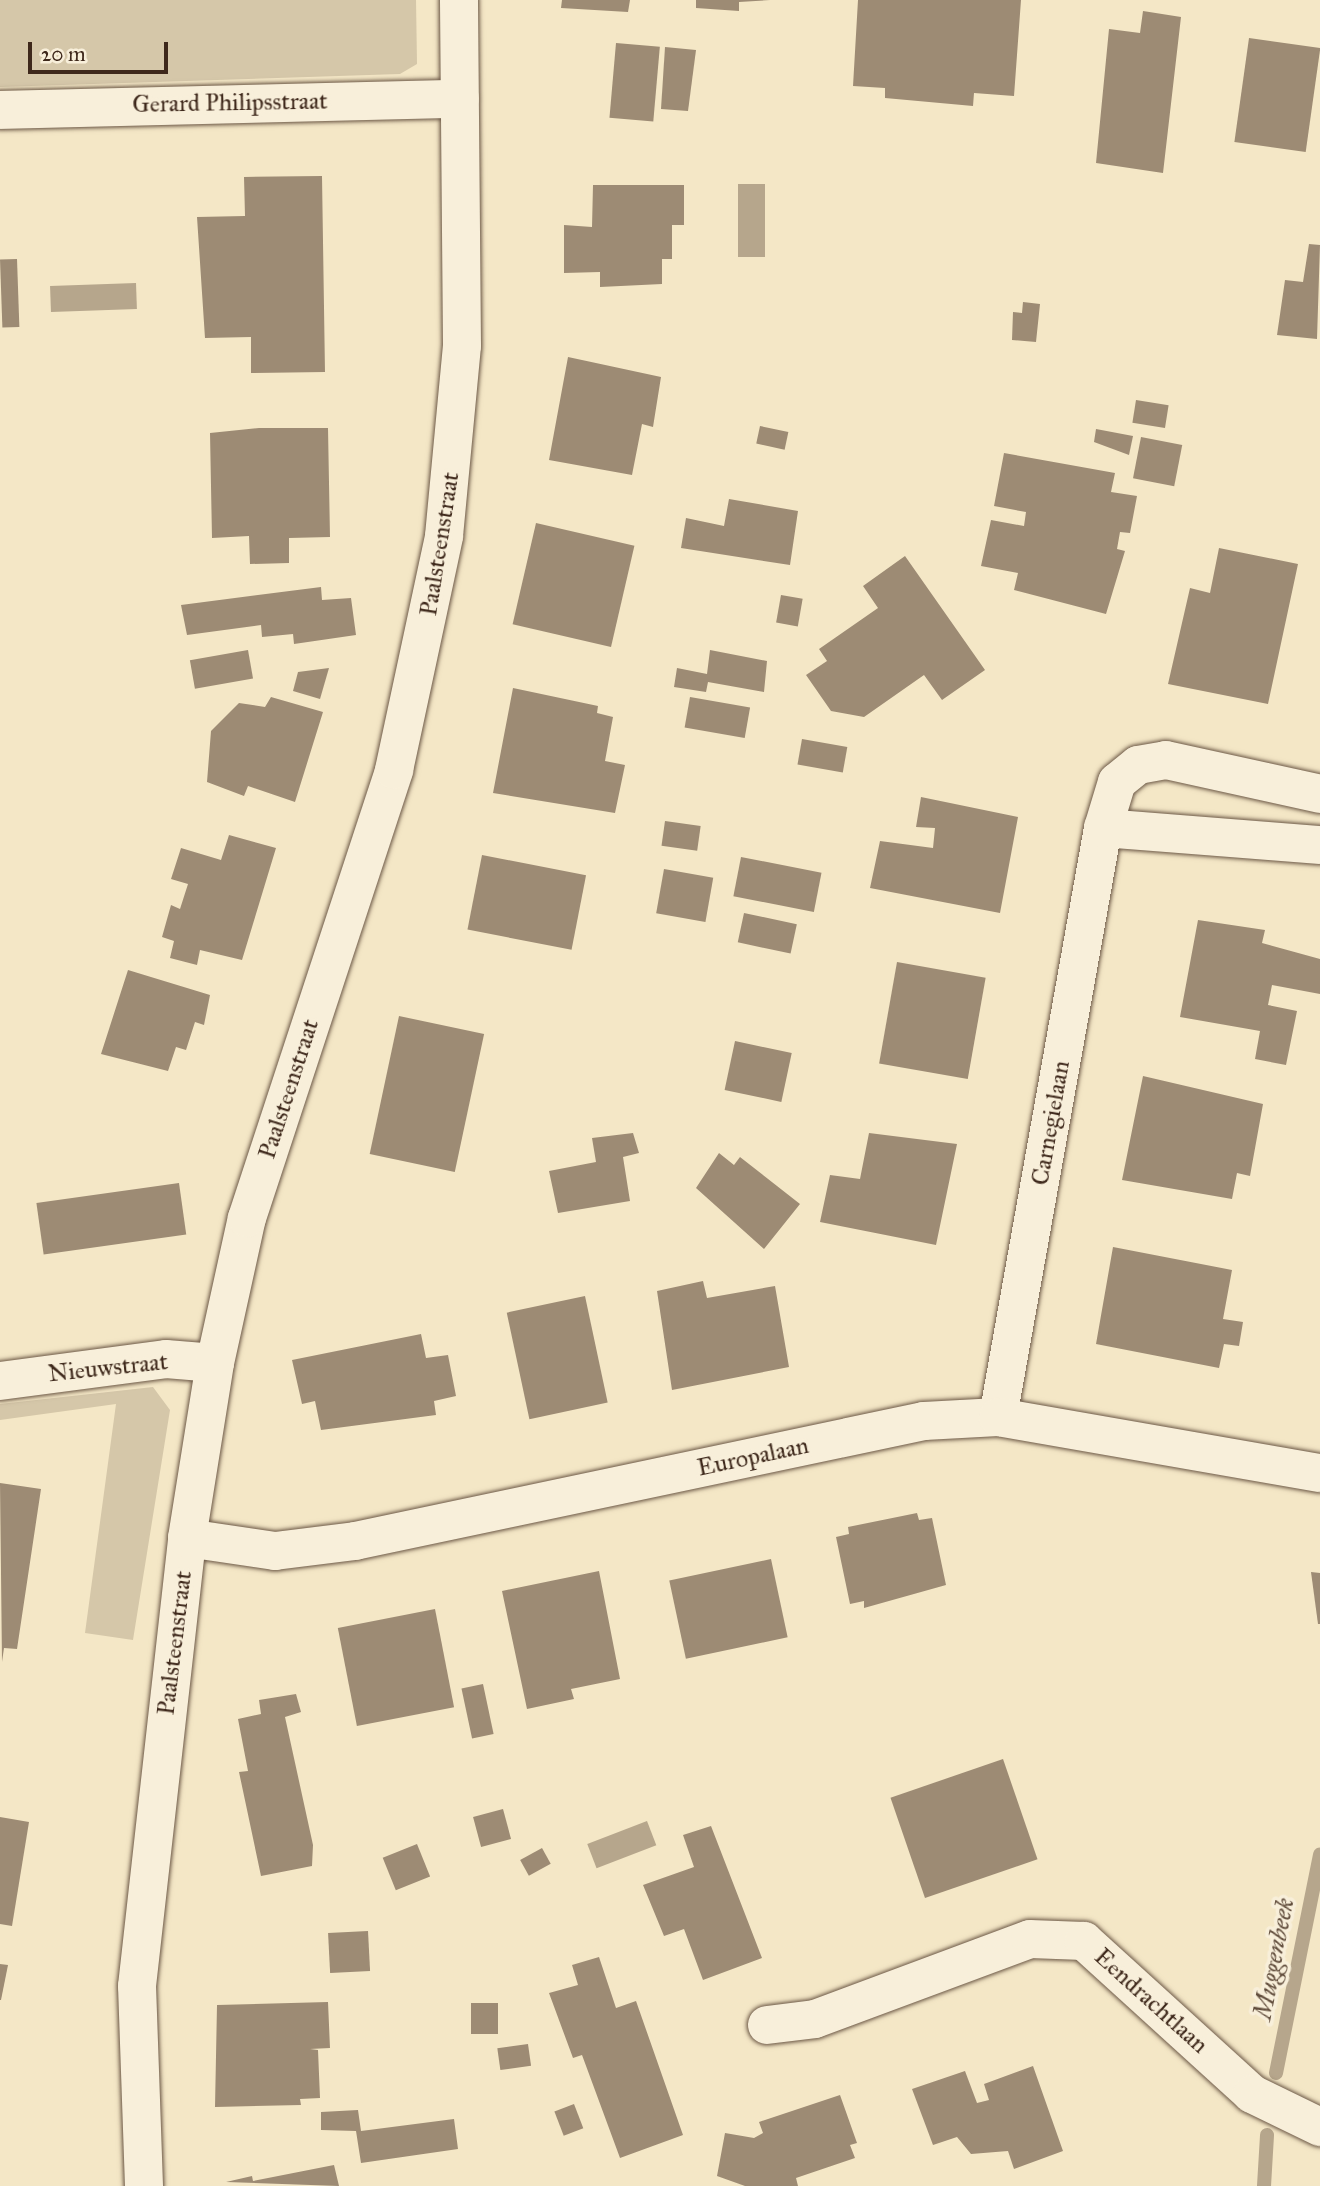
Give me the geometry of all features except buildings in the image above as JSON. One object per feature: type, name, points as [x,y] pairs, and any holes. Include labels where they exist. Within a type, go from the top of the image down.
[{"type":"street","name":"Paalsteenstraat","points":[[144,2186],[137,1986],[187,1538],[215,1363],[247,1218],[394,771],[425,637],[444,536],[462,346],[459,0]]},
{"type":"street","name":"Gerard Philipsstraat","points":[[0,110],[460,99]]},
{"type":"street","name":"Carnegielaan","points":[[998,1417],[1103,828],[1117,782],[1138,765],[1166,760],[1320,793]]},
{"type":"street","points":[[1103,828],[1320,845]]},
{"type":"street","name":"Nieuwstraat","points":[[0,1381],[166,1359],[215,1363]]},
{"type":"street","name":"Europalaan","points":[[187,1538],[275,1551],[355,1541],[924,1421],[998,1417],[1320,1473]]},
{"type":"street","name":"Eendrachtlaan","points":[[767,2025],[815,2019],[1030,1939],[1084,1941],[1252,2094],[1320,2127]]},
{"type":"shaded area","points":[[0,0],[416,0],[417,64],[400,74],[0,87]]},
{"type":"shaded area","points":[[738,184],[765,184],[765,257],[738,257]]},
{"type":"shaded area","points":[[136,283],[137,309],[51,312],[50,286]]},
{"type":"shaded area","points":[[153,1387],[170,1410],[133,1640],[85,1633],[116,1404],[0,1420],[0,1404]]},
{"type":"shaded area","points":[[647,1821],[656,1845],[597,1868],[587,1844]]},
{"type":"waterway","name":"Muggenbeek","points":[[1276,2073],[1320,1854]]},
{"type":"waterway","name":"Muggenbeek","points":[[1264,2186],[1267,2135]]}]
